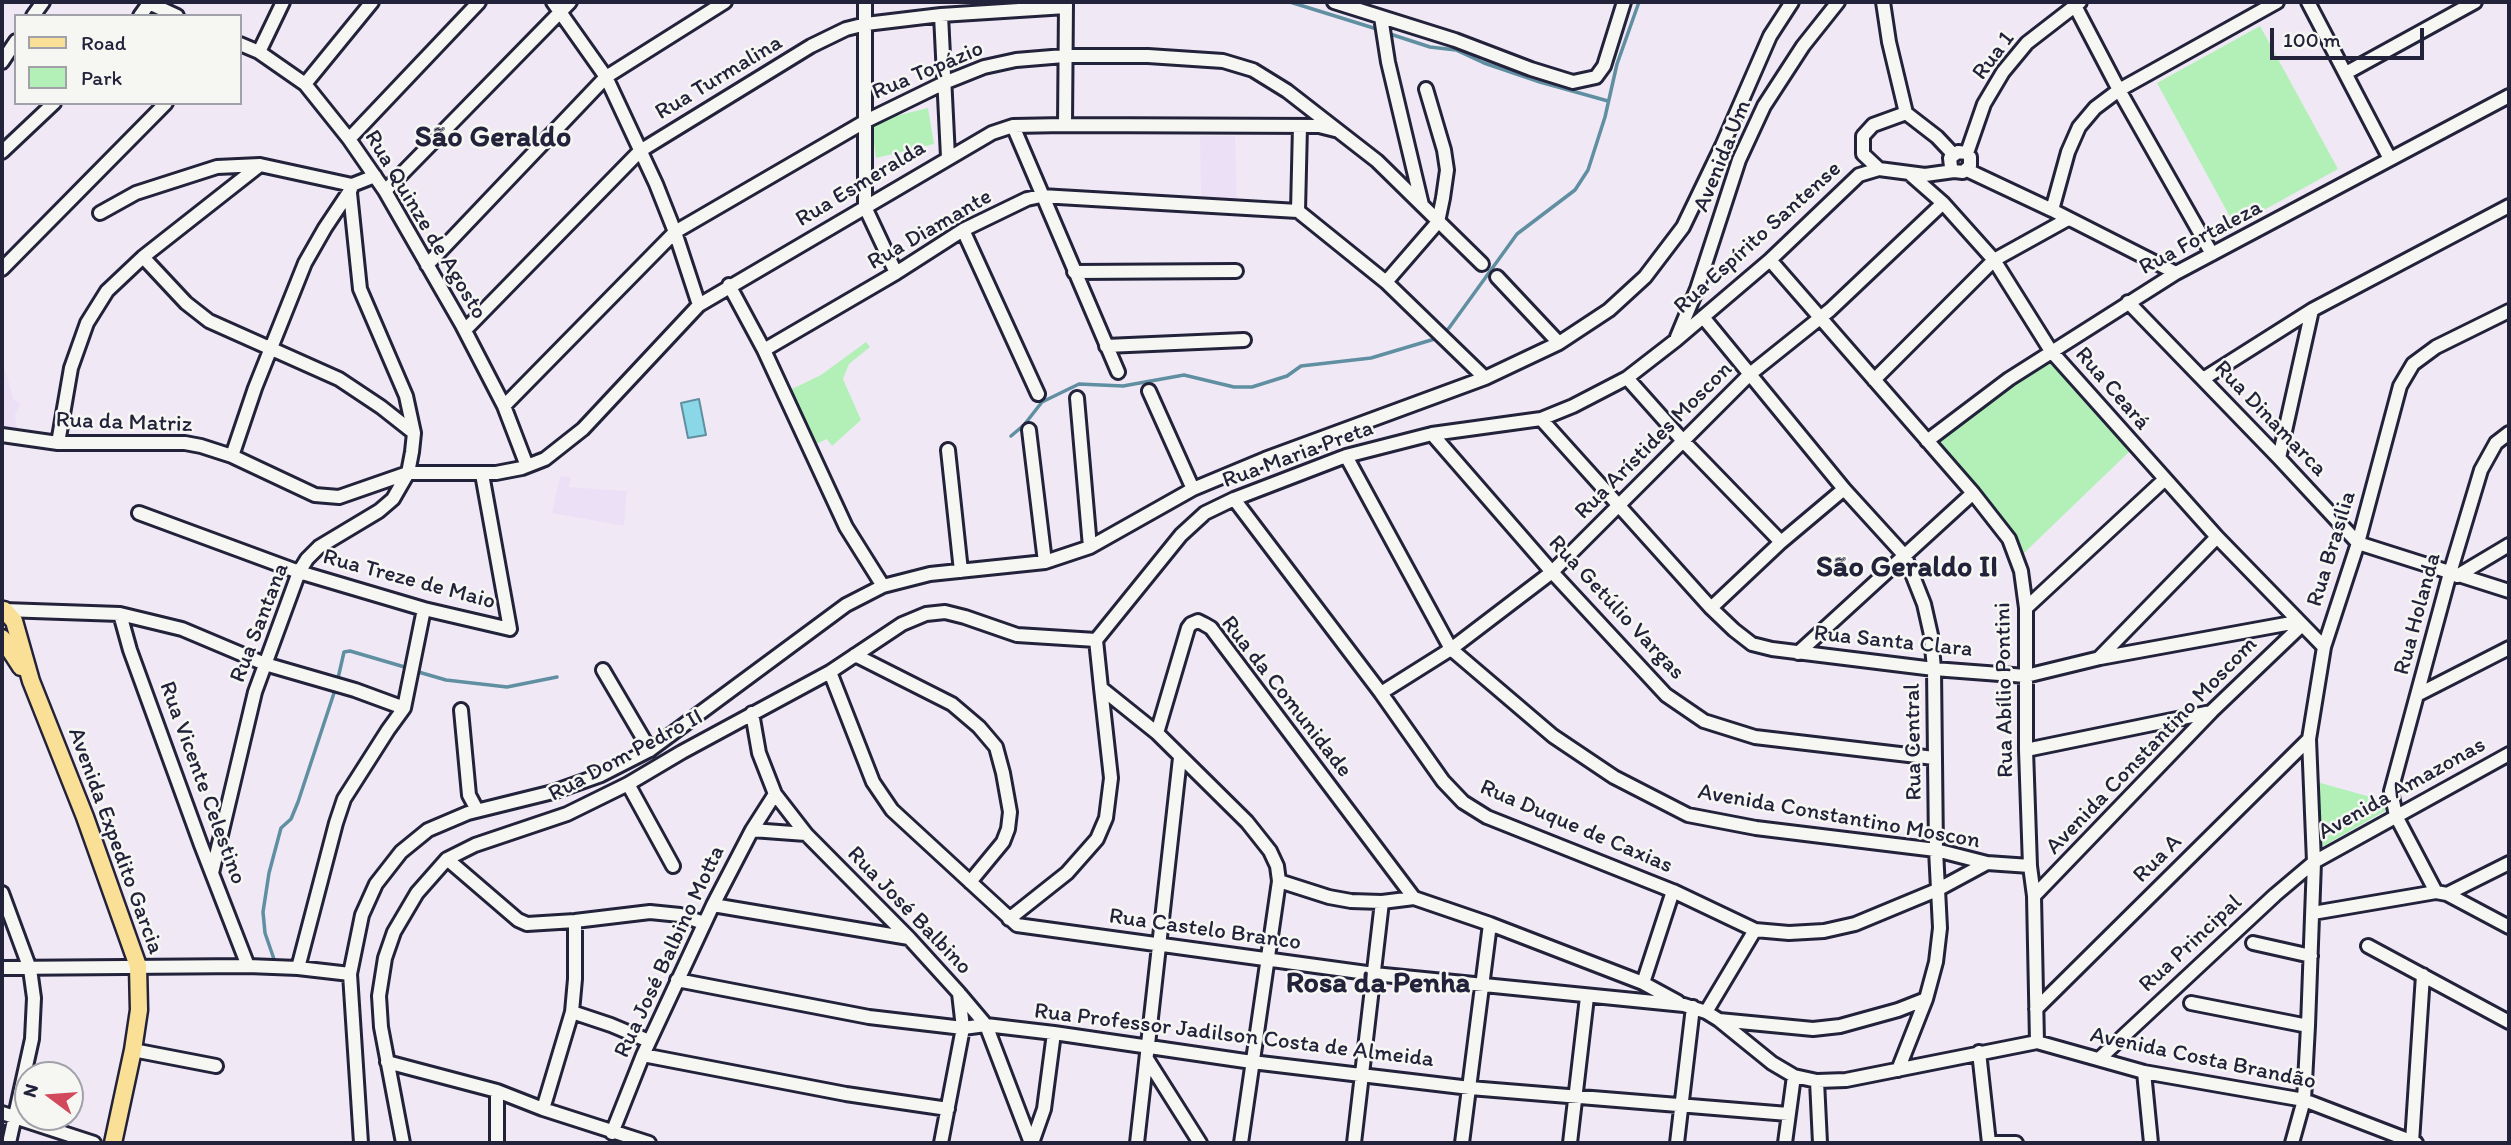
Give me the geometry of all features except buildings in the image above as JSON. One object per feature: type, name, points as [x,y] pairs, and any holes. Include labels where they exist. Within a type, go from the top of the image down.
[{"type":"main road","name":"Avenida Expedito Garcia","points":[[2,608],[13,621],[31,681],[85,817],[138,966],[139,1010],[113,1143]]},
{"type":"main road","name":"Avenida Expedito Garcia","points":[[2,638],[31,681]]},
{"type":"street","points":[[149,2],[173,14]]},
{"type":"street","points":[[259,52],[283,2]]},
{"type":"street","points":[[305,85],[372,2]]},
{"type":"street","points":[[349,139],[479,2]]},
{"type":"street","points":[[427,265],[606,77],[725,2]]},
{"type":"street","points":[[865,2],[865,207],[896,273]]},
{"type":"street","points":[[1334,2],[1455,40],[1573,82],[1596,77],[1604,66],[1624,2]]},
{"type":"street","points":[[361,1143],[350,974],[362,915],[376,884],[401,852],[428,830],[477,810],[553,792],[601,775],[650,750],[837,611],[883,586],[930,574],[1045,562],[1090,547],[1193,489],[1411,403],[1485,377],[1559,343],[1609,310],[1645,277],[1683,227],[1770,36],[1792,2]]},
{"type":"street","name":"Avenida Um","points":[[1676,340],[1697,289],[1739,160],[1764,106],[1803,46],[1838,2]]},
{"type":"street","points":[[1883,2],[1889,42],[1906,113],[1971,162],[1961,171]]},
{"type":"street","points":[[2053,210],[2068,152],[2079,127],[2095,108],[2119,90],[2277,2]]},
{"type":"street","points":[[2308,2],[2390,159]]},
{"type":"street","points":[[2346,73],[2475,2]]},
{"type":"street","points":[[2076,3],[2119,90],[2212,254]]},
{"type":"street","name":"Rua 1","points":[[1960,154],[2003,72],[2028,43],[2076,3]]},
{"type":"street","points":[[1065,125],[1066,4]]},
{"type":"street","name":"Rua Turmalina","points":[[465,330],[640,151],[811,46],[846,29],[866,24],[1066,4]]},
{"type":"street","points":[[385,191],[561,5],[606,77],[676,232],[699,305]]},
{"type":"street","points":[[940,15],[948,158]]},
{"type":"street","points":[[1381,18],[1388,62],[1422,205]]},
{"type":"street","points":[[2,62],[14,44]]},
{"type":"street","name":"Rua Quinze de Agosto","points":[[242,45],[259,52],[305,85],[375,176],[465,330],[505,406],[527,467]]},
{"type":"street","name":"Rua Topázio","points":[[505,406],[676,232],[866,121],[944,83],[984,67],[1016,60],[1064,56],[1148,56],[1223,61],[1253,70],[1287,91],[1377,162],[1482,264]]},
{"type":"street","points":[[1386,282],[1438,222],[1447,170],[1444,150],[1426,89]]},
{"type":"street","name":"Rua Fortaleza","points":[[1927,441],[2009,379],[2176,273],[2509,96]]},
{"type":"street","points":[[2,152],[52,105]]},
{"type":"street","points":[[2,269],[164,105]]},
{"type":"street","points":[[1879,169],[1863,154],[1863,136],[1873,125],[1906,113]]},
{"type":"street","name":"Rua Esmeralda","points":[[482,474],[527,467],[545,459],[583,429],[699,305],[992,132],[1013,126],[1065,125],[1319,126],[1335,130]]},
{"type":"street","points":[[1013,126],[1118,372]]},
{"type":"street","points":[[1300,126],[1298,211],[1386,282],[1485,377]]},
{"type":"street","points":[[1960,154],[1950,163],[1961,171],[2053,210],[2176,273]]},
{"type":"street","points":[[100,213],[136,192],[216,167],[260,165],[351,189]]},
{"type":"street","points":[[58,443],[71,368],[87,323],[107,291],[143,257],[260,165]]},
{"type":"street","name":"Rua Espírito Santense","points":[[1676,340],[1770,260],[1851,181],[1870,170],[1879,169],[1925,175],[1961,171]]},
{"type":"street","name":"Rua Ceará","points":[[1910,174],[1943,202],[1994,260],[2051,351],[2164,480],[2299,624]]},
{"type":"street","points":[[232,456],[255,388],[305,263],[324,228],[351,189],[375,176]]},
{"type":"street","name":"Rua Santana","points":[[212,873],[255,692],[299,572],[319,547],[379,511],[393,499],[408,473],[414,433],[406,396],[360,289],[351,189]]},
{"type":"street","name":"Rua Diamante","points":[[764,350],[964,230],[1027,199],[1041,196],[1298,211]]},
{"type":"street","name":"Rua Arístides Moscon","points":[[1381,692],[1451,649],[1552,572],[1750,374],[1821,317],[1943,202]]},
{"type":"street","points":[[2203,379],[2312,310],[2509,206]]},
{"type":"street","points":[[1874,380],[1994,260],[2068,219]]},
{"type":"street","points":[[964,230],[1038,394]]},
{"type":"street","points":[[143,257],[186,303],[209,321],[339,379],[414,433]]},
{"type":"street","name":"Rua Abílio Pontini","points":[[1770,260],[1973,493],[2009,539],[2021,571],[2026,608],[2026,750],[2034,896],[2037,1042]]},
{"type":"street","points":[[1074,272],[1236,271]]},
{"type":"street","points":[[1497,277],[1559,343]]},
{"type":"street","points":[[729,285],[764,350],[846,527],[883,586]]},
{"type":"street","name":"Rua Dinamarca","points":[[2128,302],[2358,543],[2509,591]]},
{"type":"street","points":[[2279,458],[2312,310]]},
{"type":"street","name":"Rua Brasília","points":[[2292,1143],[2304,1100],[2315,862],[2309,739],[2324,647],[2358,543],[2400,386],[2413,364],[2435,347],[2509,311]]},
{"type":"street","name":"Rua Central","points":[[1703,317],[1844,489],[1905,556],[1924,604],[1931,635],[1934,669],[1936,850],[1940,928],[1936,962],[1926,999],[1898,1070]]},
{"type":"street","points":[[1106,346],[1244,340]]},
{"type":"street","name":"Rua Maria Preta","points":[[1096,640],[1181,534],[1205,513],[1234,499],[1346,456],[1432,434],[1541,419],[1627,378],[1676,340]]},
{"type":"street","points":[[1627,378],[1684,442],[1781,542]]},
{"type":"street","points":[[1149,391],[1193,489]]},
{"type":"street","points":[[1077,398],[1090,547]]},
{"type":"street","name":"Rua Santa Clara","points":[[1541,419],[1711,608],[1734,631],[1752,644],[1798,653],[1934,669],[2026,676],[2100,658],[2299,624]]},
{"type":"street","points":[[1029,430],[1045,562]]},
{"type":"street","name":"Rua Holanda","points":[[2396,816],[2391,802],[2393,779],[2481,470],[2496,443],[2509,433]]},
{"type":"street","name":"Rua Getúlio Vargas","points":[[1432,434],[1552,572],[1666,695],[1704,721],[1755,737],[1934,758]]},
{"type":"street","name":"Rua da Matriz","points":[[2,435],[58,443],[185,443],[232,456],[315,495],[339,496],[408,473],[482,474]]},
{"type":"street","points":[[948,450],[961,571]]},
{"type":"street","name":"Avenida Constantino Moscon","points":[[1346,456],[1451,649],[1553,736],[1614,777],[1688,815],[1756,828],[1936,850],[1987,863],[2031,866]]},
{"type":"street","name":"Rua Treze de Maio","points":[[139,513],[299,572],[424,608],[510,629],[482,474]]},
{"type":"street","points":[[2026,608],[2164,480]]},
{"type":"street","points":[[1711,608],[1781,542],[1844,489]]},
{"type":"street","points":[[1798,653],[1973,493]]},
{"type":"street","name":"Rua Duque de Caxias","points":[[1234,499],[1381,692],[1443,780],[1463,802],[1487,817],[1673,891],[1755,930],[1824,932],[1855,924],[1937,890],[1987,863]]},
{"type":"street","points":[[2100,658],[2217,537]]},
{"type":"street","points":[[2453,575],[2509,545]]},
{"type":"street","points":[[2,608],[120,614],[182,629],[265,664],[355,690],[404,708]]},
{"type":"street","points":[[298,968],[344,799],[404,708],[424,608]]},
{"type":"street","points":[[830,672],[902,624],[926,614],[945,612],[1017,635],[1096,640],[1111,778],[1106,818],[1097,839],[1067,873],[1009,919]]},
{"type":"street","name":"Rua Vicente Celestino","points":[[120,614],[135,663],[248,966]]},
{"type":"street","name":"Rua da Comunidade","points":[[1157,733],[1188,628],[1198,621],[1211,628],[1413,898]]},
{"type":"street","points":[[2299,624],[2324,647]]},
{"type":"street","name":"Avenida Constantino Moscom","points":[[2034,896],[2299,624]]},
{"type":"street","points":[[2417,695],[2509,648]]},
{"type":"street","points":[[855,655],[952,704],[979,727],[996,747],[1010,812],[1009,829],[1003,842],[970,882]]},
{"type":"street","points":[[603,670],[650,750]]},
{"type":"street","name":"Rua Dom Pedro II","points":[[403,1143],[387,1062],[379,996],[385,958],[394,932],[416,893],[447,859],[475,845],[567,814],[628,784],[830,672]]},
{"type":"street","name":"Rua Castelo Branco","points":[[830,672],[873,782],[892,810],[1017,925],[1374,974],[1688,1006],[1706,1012]]},
{"type":"street","points":[[1101,688],[1157,733],[1247,822],[1270,851],[1277,866],[1279,881],[1241,1143]]},
{"type":"street","points":[[461,710],[469,795],[477,810]]},
{"type":"street","points":[[2026,750],[2212,711]]},
{"type":"street","name":"Rua José Balbino","points":[[752,713],[758,753],[775,793],[806,834],[909,938],[986,1025],[1032,1143]]},
{"type":"street","points":[[671,736],[682,752]]},
{"type":"street","name":"Rua A","points":[[2036,1009],[2309,739]]},
{"type":"street","name":"Avenida Amazonas","points":[[2315,862],[2509,754]]},
{"type":"street","points":[[1137,1143],[1180,758]]},
{"type":"street","points":[[628,784],[673,866]]},
{"type":"street","name":"Rua José Balbino Motta","points":[[612,1133],[649,1041],[704,923],[752,830],[775,793]]},
{"type":"street","points":[[2396,816],[2442,893],[2509,927]]},
{"type":"street","points":[[752,830],[806,834]]},
{"type":"street","points":[[447,859],[518,920],[537,925],[657,912],[680,915],[704,923]]},
{"type":"street","name":"Rua Principal","points":[[2099,1059],[2274,895],[2315,862]]},
{"type":"street","points":[[2313,913],[2442,893],[2509,863]]},
{"type":"street","points":[[1279,881],[1351,901],[1382,902],[1413,898],[1490,924],[1643,983],[1688,1006],[1677,1143]]},
{"type":"street","points":[[1643,983],[1673,891]]},
{"type":"street","points":[[2,894],[30,969],[34,998],[32,1039],[27,1061]]},
{"type":"street","points":[[1354,1143],[1382,902]]},
{"type":"street","points":[[713,905],[909,938]]},
{"type":"street","points":[[543,1109],[572,1012],[575,921]]},
{"type":"street","points":[[1462,1143],[1490,924]]},
{"type":"street","points":[[1706,1012],[1755,930]]},
{"type":"street","points":[[2253,943],[2311,956]]},
{"type":"street","points":[[2368,946],[2509,1022]]},
{"type":"street","points":[[2,968],[248,966],[350,974]]},
{"type":"street","points":[[2414,1143],[2423,975]]},
{"type":"street","name":"Rua Professor Jadilson Costa de Almeida","points":[[677,980],[869,1017],[964,1028],[986,1025],[1054,1033],[1148,1053],[1252,1062],[1470,1088],[1788,1114]]},
{"type":"street","points":[[942,1143],[964,1028],[959,993]]},
{"type":"street","points":[[1570,1143],[1587,997]]},
{"type":"street","points":[[1718,1020],[1813,1028],[1840,1027],[1926,999]]},
{"type":"street","points":[[2191,1003],[2308,1026]]},
{"type":"street","points":[[572,1012],[649,1041]]},
{"type":"street","name":"Avenida Costa Brandão","points":[[1706,1012],[1772,1063],[1794,1076],[1817,1081],[1846,1080],[2037,1042],[2144,1072],[2304,1100],[2414,1143]]},
{"type":"street","points":[[1032,1143],[1044,1109],[1054,1033]]},
{"type":"street","points":[[133,1050],[216,1066]]},
{"type":"street","points":[[1979,1052],[1989,1143]]},
{"type":"street","points":[[1148,1053],[1200,1143]]},
{"type":"street","points":[[643,1055],[846,1094],[948,1109]]},
{"type":"street","points":[[387,1062],[497,1091],[612,1133],[649,1143]]},
{"type":"street","points":[[2144,1072],[2151,1143]]},
{"type":"street","points":[[1785,1143],[1794,1076]]},
{"type":"street","points":[[1817,1081],[1820,1143]]},
{"type":"street","points":[[497,1091],[497,1143]]},
{"type":"street","points":[[9,1143],[14,1121]]},
{"type":"street","points":[[58,1131],[94,1143]]},
{"type":"street","points":[[1995,1143],[2016,1143]]},
{"type":"shaded area","points":[[1200,136],[1235,136],[1237,200],[1201,201]]},
{"type":"shaded area","points":[[2,366],[14,400],[21,404],[15,415],[18,432],[2,429]]},
{"type":"shaded area","points":[[560,476],[571,477],[569,487],[627,491],[624,526],[552,513]]},
{"type":"green space","points":[[2260,26],[2338,169],[2235,226],[2157,83]]},
{"type":"green space","points":[[928,108],[934,144],[876,158],[871,122]]},
{"type":"green space","points":[[866,342],[870,347],[849,364],[843,379],[861,420],[832,446],[827,439],[814,445],[790,390],[821,375]]},
{"type":"green space","points":[[2046,360],[2055,365],[2079,395],[2131,450],[2022,555],[2017,543],[1943,450],[1941,441],[1943,431]]},
{"type":"green space","points":[[2317,782],[2385,801],[2385,811],[2320,848]]},
{"type":"water","points":[[699,399],[706,435],[688,438],[681,403]]},
{"type":"waterway","points":[[1290,2],[1380,30]]},
{"type":"waterway","points":[[1011,436],[1024,425],[1042,402],[1079,384],[1123,386],[1184,375],[1234,387],[1252,387],[1287,376],[1301,366],[1371,358],[1438,338],[1449,328],[1517,234],[1575,190],[1588,170],[1605,117],[1617,64],[1639,2]]},
{"type":"waterway","points":[[1387,33],[1430,47],[1456,50],[1484,63],[1540,82],[1608,101]]},
{"type":"waterway","points":[[275,962],[265,933],[263,912],[269,873],[281,828],[291,819],[298,802],[336,687],[344,652],[350,651],[408,668]]},
{"type":"waterway","points":[[415,671],[446,680],[507,687],[557,677]]},
{"type":"district","name":"São Geraldo","points":[[493,138]]},
{"type":"district","name":"São Geraldo II","points":[[1907,568]]},
{"type":"district","name":"Rosa da Penha","points":[[1378,984]]}]
